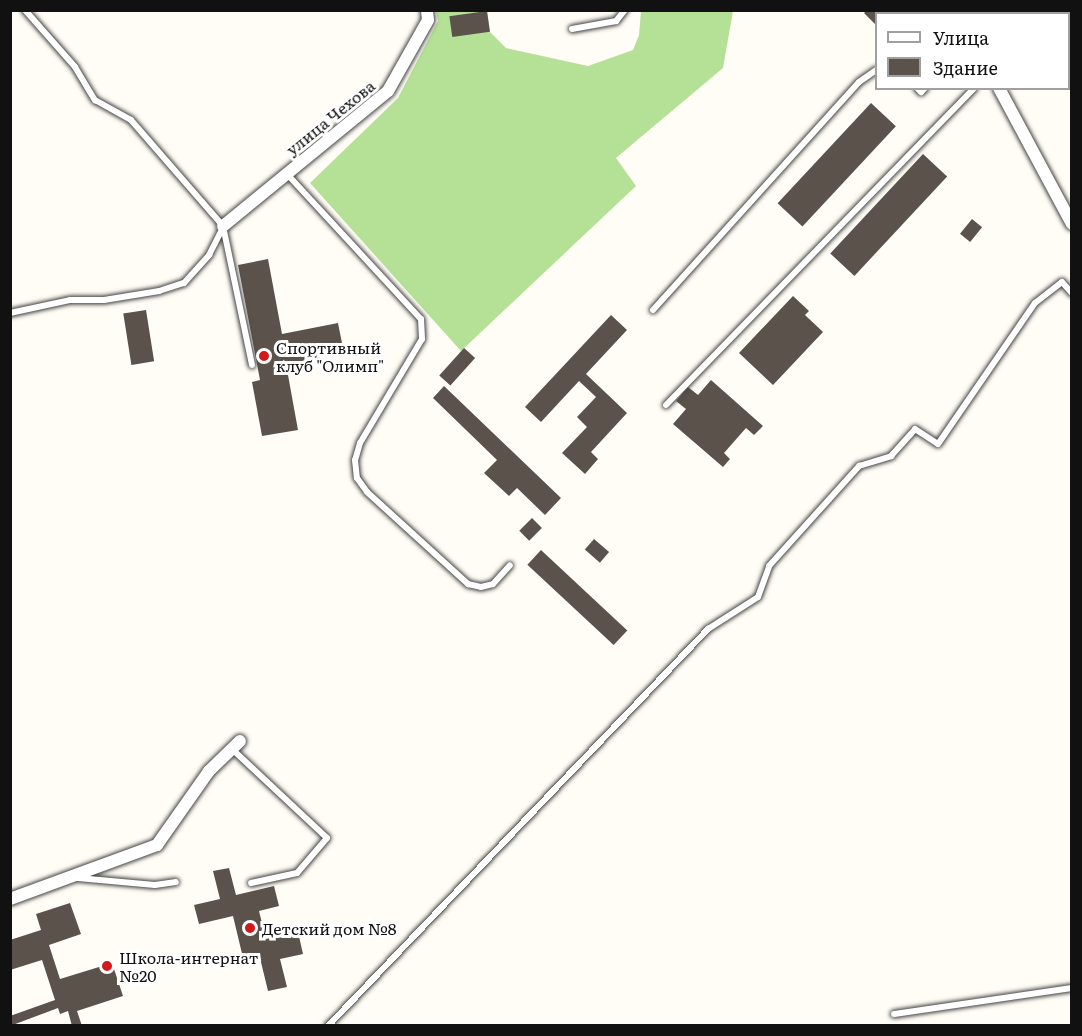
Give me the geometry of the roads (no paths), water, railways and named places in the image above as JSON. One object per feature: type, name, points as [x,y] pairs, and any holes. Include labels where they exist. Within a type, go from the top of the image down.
[{"type":"street","name":"улица Чехова","points":[[223,226],[388,91],[428,20],[427,10]]},
{"type":"street","points":[[1000,90],[1071,224]]},
{"type":"street","points":[[10,899],[157,845],[209,771],[236,745]]},
{"type":"lane","points":[[25,10],[75,67],[95,100],[131,120],[223,226],[252,365]]},
{"type":"lane","points":[[572,28],[616,21],[625,10]]},
{"type":"lane","points":[[653,310],[859,82],[875,71]]},
{"type":"lane","points":[[666,405],[972,90]]},
{"type":"lane","points":[[287,173],[422,319],[422,339],[360,443],[356,460],[357,478],[367,492],[468,584],[481,587],[493,584],[510,565]]},
{"type":"lane","points":[[10,313],[70,300],[104,300],[159,291],[184,283],[209,255],[223,226]]},
{"type":"lane","points":[[328,1026],[708,629],[758,597],[769,566],[859,466],[891,456],[915,429],[938,444],[1035,303],[1062,282],[1071,293]]},
{"type":"lane","points":[[236,745],[327,838],[297,873],[251,883]]},
{"type":"lane","points":[[68,877],[155,885],[176,882]]},
{"type":"lane","points":[[894,1014],[1071,988]]},
{"type":"place","name":"Спортивный клуб \"Олимп\"","points":[[264,356]]},
{"type":"place","name":"Детский дом №8","points":[[250,928]]},
{"type":"place","name":"Школа-интернат №20","points":[[107,966]]}]
